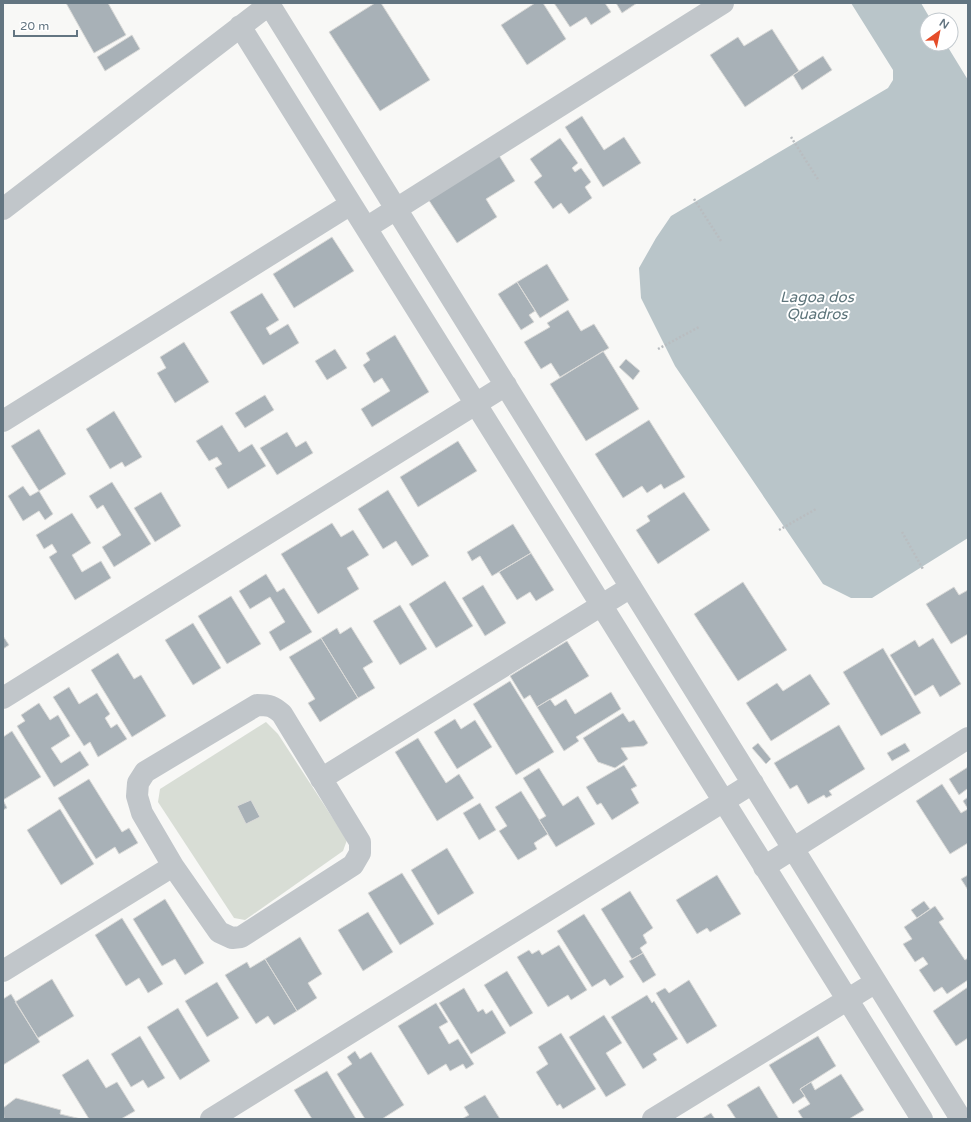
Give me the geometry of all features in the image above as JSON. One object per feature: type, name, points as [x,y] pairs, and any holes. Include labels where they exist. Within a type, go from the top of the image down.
[{"type":"street","points":[[3,209],[270,3],[961,1119]]},
{"type":"street","points":[[366,228],[722,3]]},
{"type":"street","points":[[240,26],[922,1119]]},
{"type":"street","points":[[3,421],[351,204]]},
{"type":"street","points":[[3,698],[506,385]]},
{"type":"street","points":[[322,779],[631,587]]},
{"type":"street","points":[[257,705],[267,705],[282,714],[360,842],[360,853],[353,865],[241,936],[232,938],[219,932],[173,866],[142,813],[137,796],[138,783],[145,772],[257,705]]},
{"type":"street","points":[[764,867],[968,738]]},
{"type":"street","points":[[211,1119],[753,783]]},
{"type":"street","points":[[3,971],[173,866]]},
{"type":"street","points":[[653,1119],[876,982]]},
{"type":"path","points":[[791,136],[819,181]]},
{"type":"path","points":[[694,199],[721,241]]},
{"type":"path","points":[[658,349],[699,327]]},
{"type":"path","points":[[779,530],[816,509]]},
{"type":"path","points":[[902,532],[923,569]]},
{"type":"shaded area","points":[[266,722],[278,734],[347,840],[343,851],[245,920],[234,918],[158,802],[160,789]]},
{"type":"water","name":"Lagoa dos Quadros","points":[[851,3],[921,3],[926,12],[919,12],[919,52],[951,52],[968,80],[968,538],[872,598],[851,598],[823,584],[675,366],[641,298],[639,268],[656,238],[671,216],[888,88],[893,80],[893,70]]},
{"type":"building","points":[[66,3],[108,3],[126,35],[94,53]]},
{"type":"building","points":[[375,3],[381,3],[430,80],[380,111],[329,32]]},
{"type":"building","points":[[535,3],[543,3],[566,39],[527,65],[501,25]]},
{"type":"building","points":[[554,3],[605,3],[611,12],[591,25],[586,17],[570,27]]},
{"type":"building","points":[[616,3],[637,3],[622,13]]},
{"type":"building","points":[[772,29],[799,71],[745,107],[710,55],[738,37],[744,46]]},
{"type":"building","points":[[132,35],[140,49],[105,71],[97,57]]},
{"type":"building","points":[[823,56],[832,70],[802,90],[793,75]]},
{"type":"building","points":[[582,116],[604,150],[624,137],[641,163],[603,187],[565,127]]},
{"type":"building","points":[[560,138],[578,163],[572,168],[575,172],[581,168],[591,182],[585,187],[592,198],[569,214],[561,203],[553,209],[534,182],[542,176],[530,159]]},
{"type":"building","points":[[498,154],[515,181],[486,199],[497,217],[457,243],[428,199]]},
{"type":"building","points":[[332,237],[354,271],[294,308],[273,274]]},
{"type":"building","points":[[547,264],[569,300],[540,318],[517,282]]},
{"type":"building","points":[[517,282],[535,311],[529,315],[534,322],[521,330],[498,294]]},
{"type":"building","points":[[262,293],[279,320],[266,328],[270,335],[288,324],[299,343],[263,365],[230,312]]},
{"type":"building","points":[[568,310],[581,331],[594,324],[609,348],[560,377],[551,363],[541,369],[524,342],[550,327],[547,323]]},
{"type":"building","points":[[395,335],[429,392],[372,427],[361,409],[390,391],[382,378],[374,383],[363,365],[370,360],[366,353]]},
{"type":"building","points":[[184,342],[209,382],[175,403],[157,373],[166,368],[160,357]]},
{"type":"building","points":[[335,349],[347,368],[327,380],[315,361]]},
{"type":"building","points":[[603,351],[639,409],[586,441],[550,384]]},
{"type":"building","points":[[626,359],[640,371],[633,380],[619,367]]},
{"type":"building","points":[[265,395],[274,410],[245,428],[235,413]]},
{"type":"building","points":[[114,411],[142,457],[125,467],[122,462],[110,469],[86,429]]},
{"type":"building","points":[[649,420],[685,477],[664,489],[661,484],[647,493],[642,486],[623,498],[595,454]]},
{"type":"building","points":[[222,425],[239,452],[252,444],[266,466],[228,489],[215,468],[222,464],[217,457],[209,461],[196,441]]},
{"type":"building","points":[[39,429],[66,474],[39,491],[11,446]]},
{"type":"building","points":[[287,432],[296,447],[306,441],[313,453],[277,475],[260,448]]},
{"type":"building","points":[[458,441],[477,471],[418,507],[400,477]]},
{"type":"building","points":[[112,482],[151,544],[114,567],[102,547],[121,535],[103,505],[97,509],[89,496]]},
{"type":"building","points":[[23,486],[30,496],[39,491],[53,514],[45,520],[39,511],[23,521],[8,496]]},
{"type":"building","points":[[388,490],[429,556],[412,566],[396,541],[383,549],[358,509]]},
{"type":"building","points":[[161,492],[181,526],[155,542],[134,508]]},
{"type":"building","points":[[684,492],[710,530],[658,564],[636,530],[650,521],[647,516]]},
{"type":"building","points":[[72,513],[91,543],[72,555],[82,572],[101,561],[111,578],[75,600],[49,557],[57,552],[52,544],[44,549],[36,535]]},
{"type":"building","points":[[332,523],[341,537],[353,530],[369,555],[347,568],[359,589],[318,614],[281,554]]},
{"type":"building","points":[[513,524],[531,553],[492,576],[480,556],[472,561],[467,552]]},
{"type":"building","points":[[531,553],[554,590],[536,601],[530,592],[517,600],[499,572]]},
{"type":"building","points":[[266,574],[277,592],[284,588],[312,632],[280,651],[269,632],[285,622],[270,597],[250,609],[239,591]]},
{"type":"building","points":[[445,581],[473,626],[436,648],[409,604]]},
{"type":"building","points":[[743,582],[787,650],[738,681],[694,614]]},
{"type":"building","points":[[483,585],[506,623],[485,636],[462,598]]},
{"type":"building","points":[[954,587],[959,595],[968,590],[968,634],[951,644],[926,604]]},
{"type":"building","points":[[231,596],[261,644],[227,664],[198,616]]},
{"type":"building","points":[[400,605],[427,649],[400,665],[373,621]]},
{"type":"building","points":[[193,623],[221,668],[193,685],[165,640]]},
{"type":"building","points":[[351,627],[373,662],[363,668],[375,688],[358,698],[321,638],[337,628],[340,634]]},
{"type":"building","points":[[3,636],[9,645],[3,649]]},
{"type":"building","points":[[321,638],[358,698],[320,722],[308,703],[315,699],[289,657]]},
{"type":"building","points":[[933,638],[961,684],[940,697],[933,685],[915,696],[890,655],[915,640],[919,647]]},
{"type":"building","points":[[567,641],[589,676],[537,707],[530,695],[524,699],[510,676]]},
{"type":"building","points":[[883,648],[921,713],[881,736],[843,672]]},
{"type":"building","points":[[118,653],[134,679],[141,675],[166,716],[132,737],[91,670]]},
{"type":"building","points":[[810,674],[830,704],[771,741],[746,703],[777,683],[783,691]]},
{"type":"building","points":[[510,681],[554,752],[516,775],[473,704]]},
{"type":"building","points":[[69,687],[79,704],[97,693],[110,714],[105,718],[111,728],[117,724],[127,739],[98,757],[90,742],[84,746],[53,697]]},
{"type":"building","points":[[611,692],[621,709],[576,737],[579,741],[564,751],[537,707],[550,699],[555,706],[566,699],[575,714]]},
{"type":"building","points":[[39,703],[50,720],[58,715],[70,736],[51,748],[61,763],[80,751],[89,765],[54,787],[17,726],[25,721],[21,715]]},
{"type":"building","points":[[623,713],[629,722],[634,720],[648,743],[644,746],[621,748],[628,759],[615,768],[598,762],[583,738]]},
{"type":"building","points":[[455,719],[461,729],[475,720],[492,747],[457,769],[434,732]]},
{"type":"building","points":[[839,725],[865,769],[829,791],[832,795],[826,798],[824,795],[808,804],[797,785],[790,789],[774,763]]},
{"type":"building","points":[[12,731],[41,777],[3,800],[3,737]]},
{"type":"building","points":[[418,738],[446,783],[459,774],[474,798],[437,821],[395,752]]},
{"type":"building","points":[[758,743],[771,759],[766,764],[752,748]]},
{"type":"building","points":[[905,743],[910,751],[892,761],[887,753]]},
{"type":"building","points":[[624,765],[637,786],[631,789],[639,803],[612,820],[601,803],[597,805],[586,787]]},
{"type":"building","points":[[968,767],[968,790],[967,789],[959,795],[949,779]]},
{"type":"building","points":[[539,768],[563,806],[578,796],[595,824],[556,847],[539,820],[546,816],[523,778]]},
{"type":"building","points":[[89,779],[122,832],[129,828],[138,843],[119,854],[115,847],[96,859],[58,798]]},
{"type":"building","points":[[942,784],[961,813],[968,809],[968,843],[950,854],[916,801]]},
{"type":"building","points":[[521,791],[548,834],[534,843],[537,849],[518,860],[499,831],[507,826],[495,807]]},
{"type":"building","points":[[968,797],[968,809],[963,801]]},
{"type":"building","points":[[3,800],[7,808],[3,810]]},
{"type":"building","points":[[251,800],[260,817],[246,824],[237,806]]},
{"type":"building","points":[[480,803],[496,830],[479,840],[463,813]]},
{"type":"building","points":[[60,809],[94,864],[61,885],[27,830]]},
{"type":"building","points":[[447,848],[474,893],[438,915],[411,870]]},
{"type":"building","points":[[402,873],[434,924],[400,945],[368,893]]},
{"type":"building","points":[[717,875],[741,914],[710,932],[707,928],[697,934],[676,900]]},
{"type":"building","points":[[968,875],[968,890],[961,879]]},
{"type":"building","points":[[630,891],[653,928],[643,935],[647,943],[640,948],[643,953],[632,959],[601,909]]},
{"type":"building","points":[[165,899],[204,963],[185,975],[175,959],[162,966],[133,919]]},
{"type":"building","points":[[924,901],[930,909],[917,918],[911,910]]},
{"type":"building","points":[[935,906],[944,919],[939,922],[965,960],[968,958],[968,980],[947,994],[942,987],[934,992],[919,970],[928,964],[923,957],[915,962],[903,944],[912,939],[904,927]]},
{"type":"building","points":[[368,912],[393,952],[363,971],[338,930]]},
{"type":"building","points":[[584,914],[624,977],[610,986],[605,979],[592,987],[557,931]]},
{"type":"building","points":[[122,918],[163,984],[148,993],[139,978],[126,986],[95,935]]},
{"type":"building","points":[[300,937],[322,974],[308,983],[317,998],[297,1011],[265,959]]},
{"type":"building","points":[[559,945],[587,990],[571,1000],[568,995],[548,1007],[517,957],[529,950],[532,954],[539,950],[542,955]]},
{"type":"building","points":[[643,953],[656,975],[643,983],[629,961]]},
{"type":"building","points":[[265,959],[297,1011],[274,1025],[268,1016],[256,1024],[225,975],[247,962],[250,968]]},
{"type":"building","points":[[507,971],[533,1013],[510,1027],[484,985]]},
{"type":"building","points":[[52,979],[74,1016],[38,1038],[15,1002]]},
{"type":"building","points":[[689,980],[717,1026],[687,1044],[656,993],[665,988],[669,993]]},
{"type":"building","points":[[217,982],[239,1018],[207,1037],[185,1001]]},
{"type":"building","points":[[968,987],[968,1038],[956,1046],[933,1011]]},
{"type":"building","points":[[464,988],[478,1012],[483,1009],[486,1014],[492,1010],[506,1033],[471,1054],[439,1003]]},
{"type":"building","points":[[11,994],[40,1042],[3,1065],[3,999]]},
{"type":"building","points":[[647,995],[652,1003],[654,1001],[678,1039],[653,1054],[657,1060],[643,1069],[611,1017]]},
{"type":"building","points":[[436,1003],[448,1022],[439,1027],[449,1044],[458,1039],[474,1064],[466,1069],[463,1064],[450,1071],[446,1064],[428,1075],[398,1026]]},
{"type":"building","points":[[178,1008],[210,1061],[180,1080],[147,1027]]},
{"type":"building","points":[[604,1015],[622,1043],[606,1053],[626,1085],[606,1097],[569,1037]]},
{"type":"building","points":[[561,1033],[596,1089],[563,1109],[560,1104],[557,1106],[536,1072],[548,1064],[538,1047]]},
{"type":"building","points":[[140,1036],[165,1078],[148,1088],[143,1080],[131,1087],[111,1054]]},
{"type":"building","points":[[818,1036],[836,1066],[800,1089],[805,1096],[793,1104],[769,1065]]},
{"type":"building","points":[[355,1051],[360,1059],[371,1052],[404,1105],[382,1119],[365,1119],[337,1074],[352,1064],[347,1057]]},
{"type":"building","points":[[88,1059],[106,1088],[117,1082],[135,1111],[121,1119],[89,1119],[62,1075]]},
{"type":"building","points":[[327,1071],[356,1119],[312,1119],[294,1090]]},
{"type":"building","points":[[841,1074],[864,1110],[849,1119],[803,1119],[798,1111],[810,1104],[800,1089],[811,1082],[815,1090]]},
{"type":"building","points":[[759,1086],[779,1119],[736,1119],[727,1105]]},
{"type":"building","points":[[485,1095],[500,1119],[462,1119],[469,1115],[464,1107]]},
{"type":"building","points":[[16,1098],[61,1110],[60,1114],[81,1119],[4,1119],[3,1108]]},
{"type":"building","points":[[711,1113],[715,1119],[701,1119]]}]
